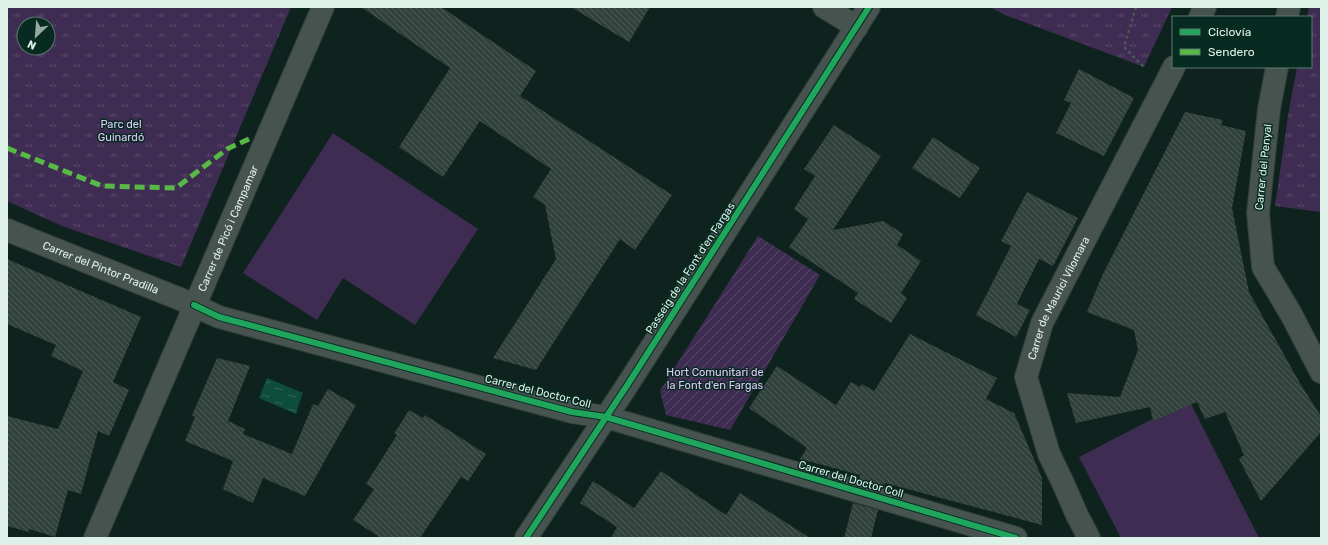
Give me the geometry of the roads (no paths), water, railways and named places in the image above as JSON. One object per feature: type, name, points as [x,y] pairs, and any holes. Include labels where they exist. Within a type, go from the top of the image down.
[{"type":"street","name":"Carrer de Picó i Campamar","points":[[94,538],[323,7]]},
{"type":"street","points":[[824,7],[857,27]]},
{"type":"street","name":"Passeig de la Font d'en Fargas","points":[[526,538],[606,417],[869,7]]},
{"type":"street","points":[[1200,16],[1205,7]]},
{"type":"street","name":"Carrer de Maurici Vilomara","points":[[1089,538],[1049,454],[1026,377],[1042,323],[1173,68]]},
{"type":"street","name":"Carrer del Penyal","points":[[1277,68],[1269,109],[1258,212],[1264,267],[1291,314],[1321,372]]},
{"type":"street","name":"Carrer del Pintor Pradilla","points":[[7,230],[194,306]]},
{"type":"street","name":"Carrer del Doctor Coll","points":[[194,306],[219,317],[564,410],[606,417],[1016,538]]},
{"type":"water","points":[[267,378],[303,393],[296,414],[259,398]]},
{"type":"park label","name":"Parc del Guinardó","points":[[121,130]]},
{"type":"park label","name":"Hort Comunitari de la Font d'en Fargas","points":[[715,378]]}]
